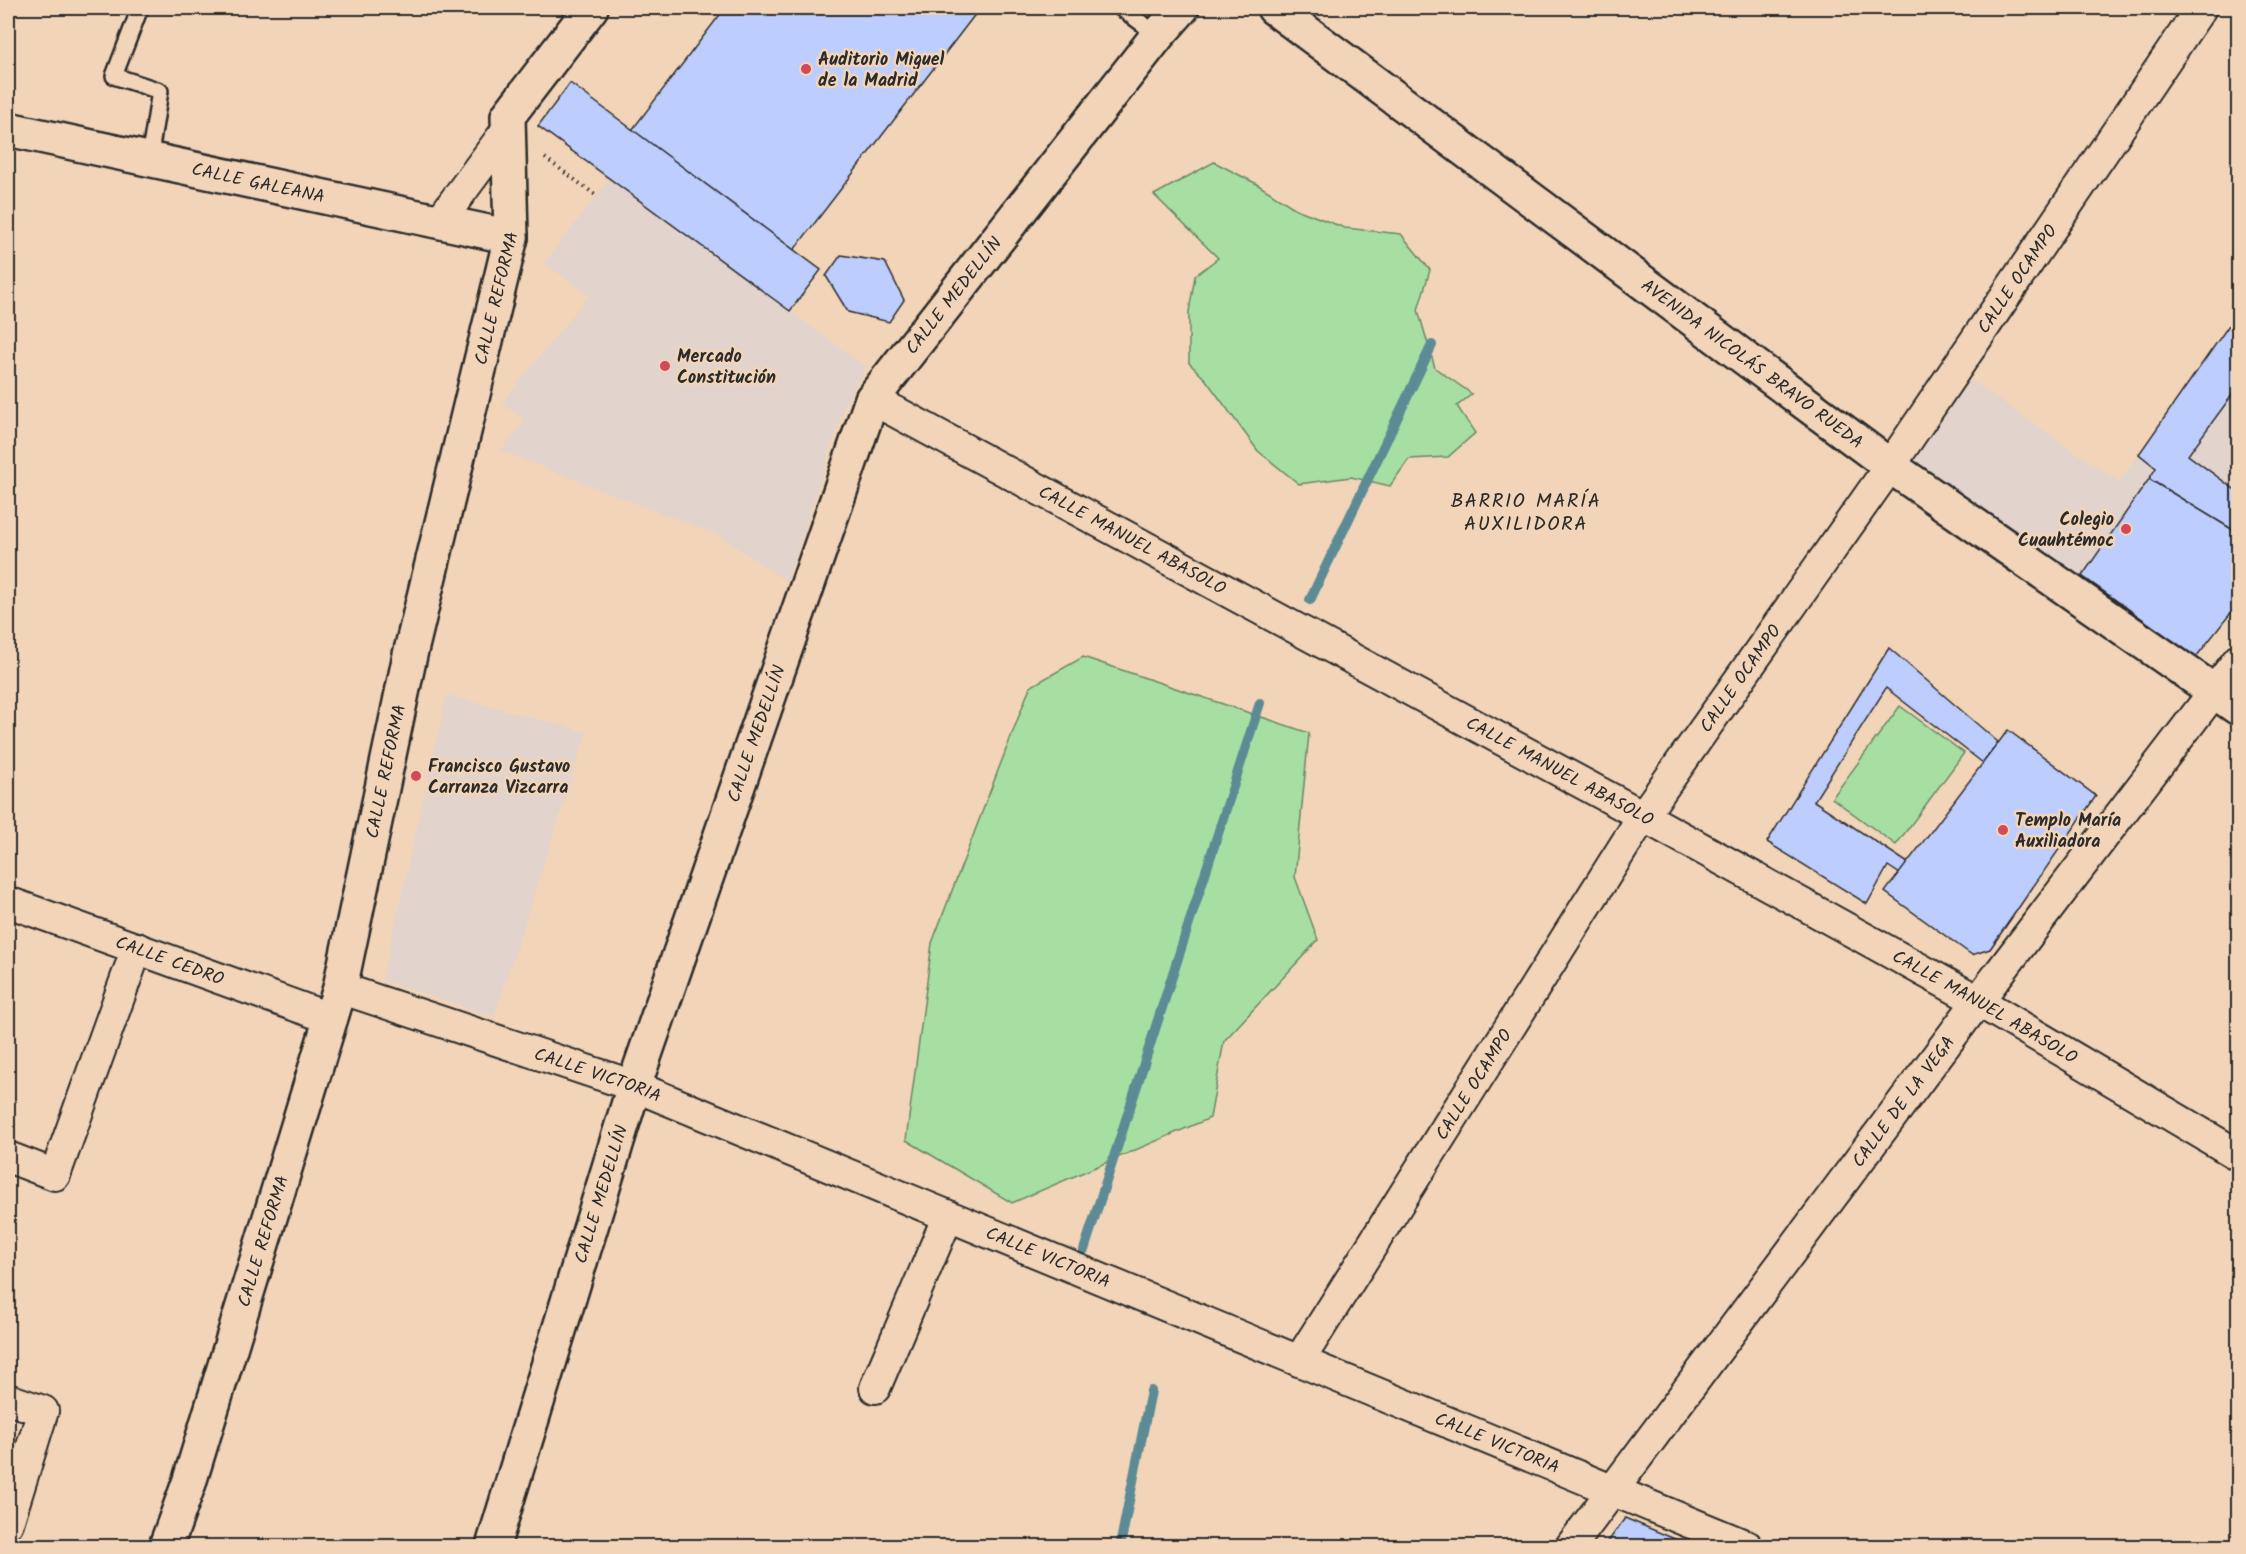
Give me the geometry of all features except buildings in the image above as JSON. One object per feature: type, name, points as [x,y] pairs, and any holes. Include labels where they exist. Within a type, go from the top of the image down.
[{"type":"street","name":"CALLE REFORMA","points":[[166,1546],[192,1472],[336,1004],[410,655],[511,237],[508,116],[591,8]]},
{"type":"street","name":"CALLE MEDELLÍN","points":[[493,1546],[634,1086],[872,399],[1158,35],[1182,8]]},
{"type":"street","name":"AVENIDA NICOLÁS BRAVO RUEDA","points":[[1274,8],[1890,466],[2227,699]]},
{"type":"street","name":"CALLE OCAMPO","points":[[1299,1361],[1643,816],[1890,466],[2201,8]]},
{"type":"street","name":"CALLE GALEANA","points":[[8,129],[511,237]]},
{"type":"street","points":[[439,222],[507,129]]},
{"type":"street","name":"CALLE MANUEL ABASOLO","points":[[872,399],[1643,816],[1978,1001],[2238,1155]]},
{"type":"street","name":"CALLE DE LA VEGA","points":[[1571,1546],[1978,1001],[2227,699],[2238,660]]},
{"type":"street","name":"CALLE CEDRO","points":[[8,902],[137,948],[336,1004]]},
{"type":"street","points":[[8,1157],[55,1175],[137,948]]},
{"type":"street","name":"CALLE VICTORIA","points":[[336,1004],[634,1086],[1747,1546]]},
{"type":"street","points":[[874,1388],[948,1216]]},
{"type":"street","points":[[8,1399],[43,1411],[8,1523]]},
{"type":"lane","points":[[140,8],[114,76],[160,91],[149,160]]},
{"type":"lane","points":[[1121,8],[1158,35]]},
{"type":"path","points":[[507,129],[597,196]]},
{"type":"shaded area","points":[[610,179],[866,367],[845,405],[787,582],[720,536],[501,451],[525,421],[502,403],[589,295],[544,263]]},
{"type":"shaded area","name":"Colegio Cuauhtémoc","points":[[2236,315],[2238,316],[2238,604],[2196,657],[1913,460],[1969,379],[2119,482]]},
{"type":"shaded area","points":[[447,695],[587,732],[494,1017],[382,980]]},
{"type":"green space","points":[[1214,162],[1255,183],[1296,209],[1345,228],[1401,234],[1430,270],[1418,310],[1435,368],[1472,394],[1457,406],[1475,433],[1448,457],[1409,459],[1390,486],[1351,477],[1299,484],[1258,451],[1206,380],[1189,363],[1189,312],[1195,276],[1218,258],[1154,195]]},
{"type":"green space","points":[[1083,657],[1309,733],[1295,877],[1318,940],[1224,1041],[1210,1118],[1012,1203],[906,1140],[932,943],[1030,687]]},
{"type":"green space","points":[[1900,706],[1964,753],[1896,845],[1832,798]]},
{"type":"waterway","points":[[1310,600],[1432,345]]},
{"type":"waterway","points":[[1084,1250],[1260,703]]},
{"type":"waterway","points":[[1120,1546],[1151,1391]]},
{"type":"place","name":"Auditorio Miguel de la Madrid","points":[[806,69]]},
{"type":"place","name":"Mercado Constitución","points":[[665,366]]},
{"type":"place","name":"Colegio Cuauhtémoc","points":[[2126,529]]},
{"type":"place","name":"Francisco Gustavo Carranza Vizcarra","points":[[416,776]]},
{"type":"place","name":"Templo María Auxiliadora","points":[[2003,830]]},
{"type":"district","name":"BARRIO MARÍA AUXILIDORA","points":[[1526,512]]}]
